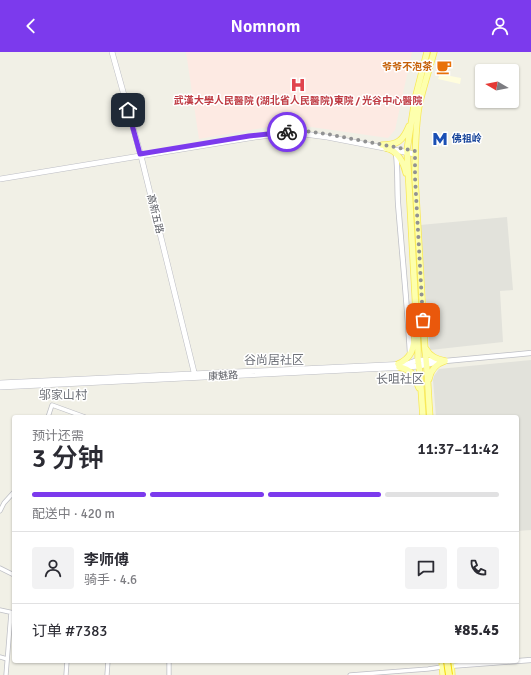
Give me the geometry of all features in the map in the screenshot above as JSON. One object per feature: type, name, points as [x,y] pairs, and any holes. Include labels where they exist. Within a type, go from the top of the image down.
[{"type":"highway","points":[[449,675],[450,663]]},
{"type":"main road","name":"高新五路","points":[[112,52],[141,155],[195,376]]},
{"type":"main road","points":[[423,415],[418,363],[407,151],[415,99],[427,52]]},
{"type":"main road","points":[[430,415],[415,177],[415,152],[417,119],[434,52]]},
{"type":"main road","points":[[384,147],[399,142],[407,130],[412,117]]},
{"type":"main road","points":[[0,177],[279,132],[304,131],[327,134],[384,147],[415,152]]},
{"type":"main road","points":[[384,147],[391,149],[396,154],[404,167],[408,182]]},
{"type":"main road","points":[[398,366],[406,361],[410,354],[417,328]]},
{"type":"main road","points":[[425,346],[432,356],[445,361]]},
{"type":"main road","points":[[428,391],[431,371],[438,364],[445,361]]},
{"type":"main road","name":"康魅路","points":[[0,387],[398,366],[445,361]]},
{"type":"main road","points":[[398,366],[406,369],[414,375],[421,393]]},
{"type":"main road","name":"康魅路","points":[[0,383],[195,376]]},
{"type":"main road","points":[[450,663],[452,675]]},
{"type":"main road","points":[[442,664],[443,675]]},
{"type":"street","points":[[396,154],[410,354]]},
{"type":"street","name":"康魅路","points":[[445,361],[531,353]]},
{"type":"street","points":[[49,415],[52,405],[80,415]]},
{"type":"street","points":[[0,511],[4,503],[12,494]]},
{"type":"street","points":[[0,568],[12,574]]},
{"type":"street","points":[[0,610],[12,613],[6,675]]},
{"type":"street","points":[[0,657],[7,659]]},
{"type":"street","points":[[519,660],[531,660]]},
{"type":"street","points":[[66,675],[67,663]]},
{"type":"street","points":[[106,675],[108,663]]},
{"type":"street","points":[[169,663],[169,675]]},
{"type":"street","points":[[350,675],[428,669],[450,663]]},
{"type":"shaded area","name":"武漢大學人民醫院 (湖北省人民醫院)東院 / 光谷中心醫院","points":[[186,52],[412,52],[395,130],[388,138],[311,127],[288,126],[262,128],[199,139]]},
{"type":"shaded area","points":[[440,74],[461,78],[460,84],[438,79]]},
{"type":"shaded area","points":[[507,217],[513,290],[500,291],[503,342],[430,350],[420,225]]},
{"type":"shaded area","points":[[531,360],[531,530],[519,531],[519,415],[436,415],[433,380],[439,369]]},
{"type":"way so far","points":[[287,132],[304,131],[327,134],[415,151],[415,177],[423,320]]},
{"type":"place","name":"爷爷不泡茶","points":[[444,67]]},
{"type":"place","name":"武漢大學人民醫院 (湖北省人民醫院)東院 / 光谷中心醫院","points":[[298,85]]},
{"type":"place","name":"佛祖岭","points":[[440,139]]},
{"type":"district","name":"谷尚居社区","points":[[274,360]]},
{"type":"district","name":"长咀社区","points":[[400,379]]},
{"type":"district","name":"邬家山村","points":[[63,395]]},
{"type":"route","points":[[128,110],[140,154],[249,136],[287,132]]}]
